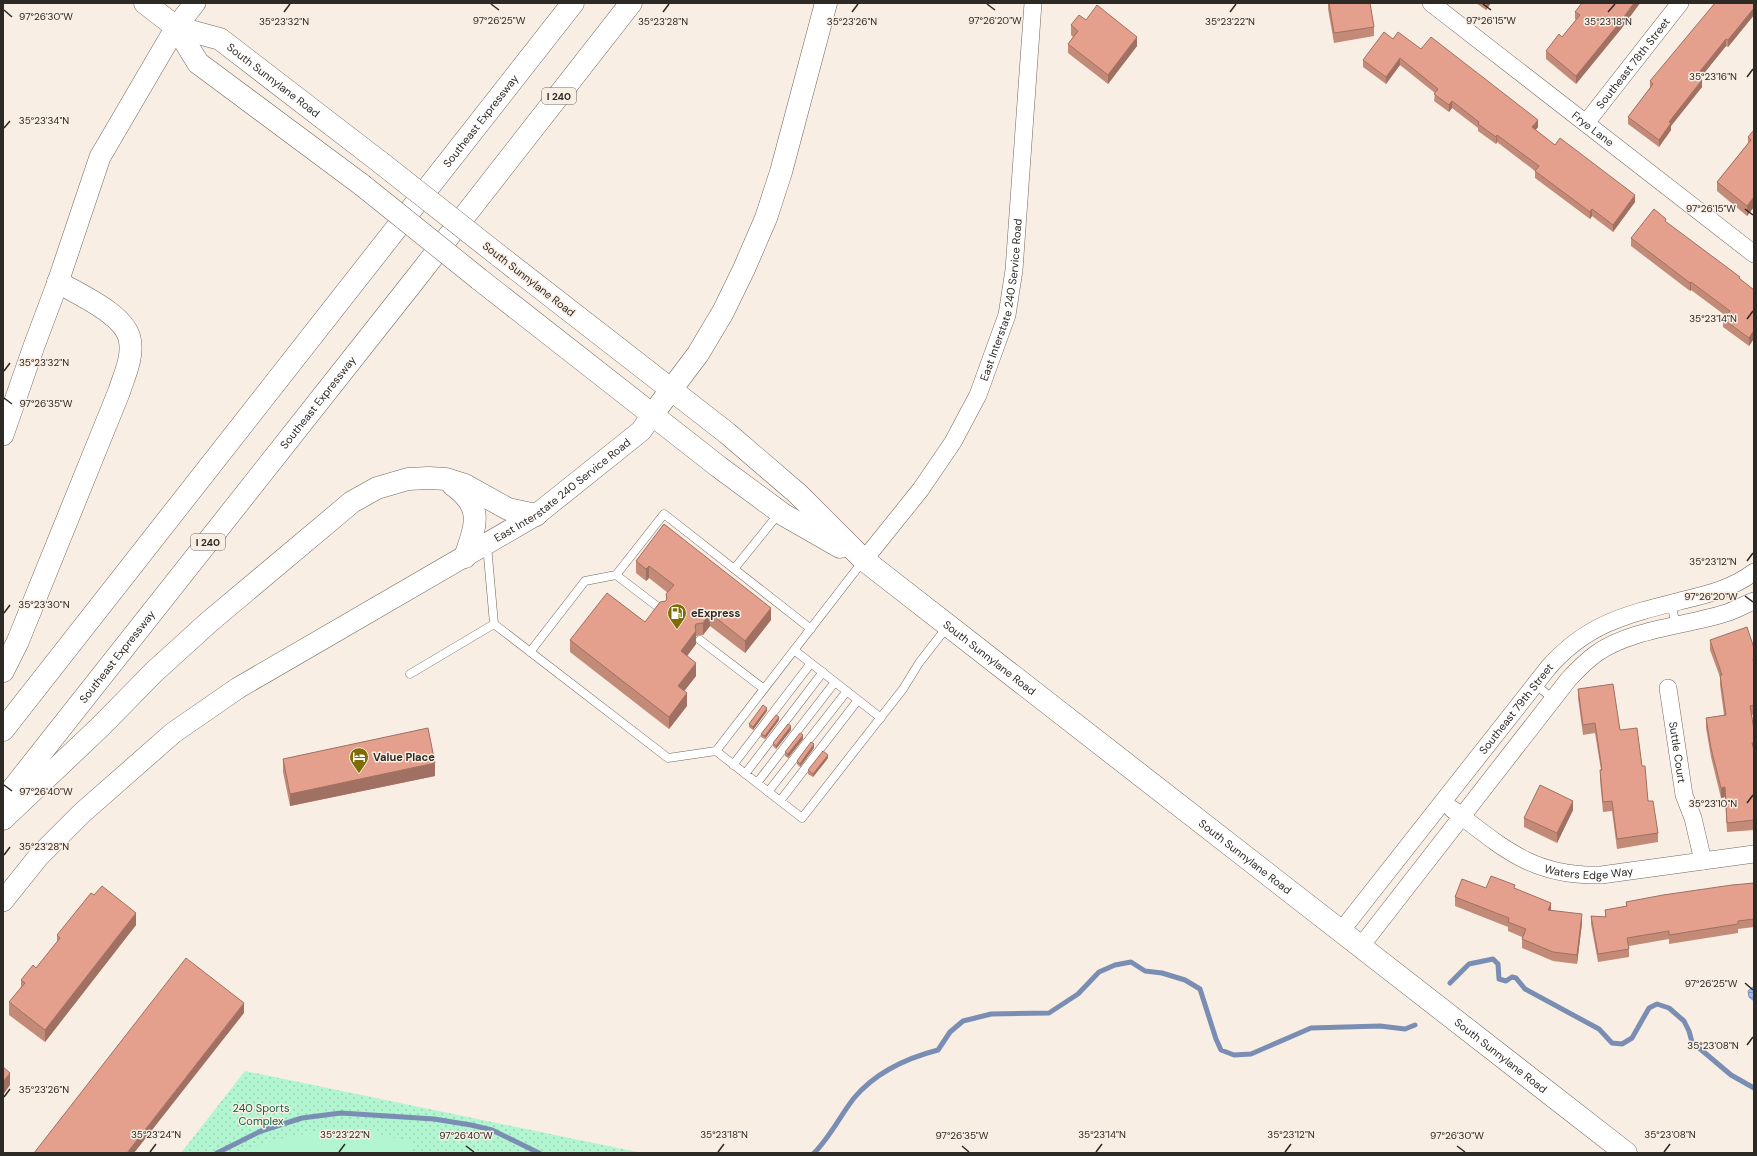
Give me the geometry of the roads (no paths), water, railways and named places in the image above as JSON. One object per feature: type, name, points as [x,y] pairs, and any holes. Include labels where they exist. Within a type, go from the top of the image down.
[{"type":"main road","name":"South Sunnylane Road","points":[[145,3],[176,27],[198,63],[362,185],[652,415],[780,512],[864,560]]},
{"type":"main road","name":"Southeast Expressway","points":[[3,730],[573,3]]},
{"type":"main road","name":"Southeast Expressway","points":[[3,801],[413,282],[631,3]]},
{"type":"main road","points":[[652,415],[698,354],[723,312],[744,269],[766,218],[781,172],[826,3]]},
{"type":"main road","name":"South Sunnylane Road","points":[[176,27],[220,40],[380,162],[671,391],[727,433],[798,494],[864,560],[1626,1153]]},
{"type":"main road","points":[[3,671],[18,641],[119,392],[130,352],[131,341],[128,331],[123,323],[112,314],[58,282]]},
{"type":"main road","points":[[3,819],[101,726],[154,672],[209,622],[352,502],[377,488],[408,479],[446,480],[465,485],[508,509],[536,516]]},
{"type":"main road","points":[[446,480],[465,494],[473,505],[475,519],[474,532],[465,557]]},
{"type":"street","points":[[3,435],[58,282],[100,157],[176,27],[195,3]]},
{"type":"street","name":"East Interstate 240 Service Road","points":[[864,560],[921,489],[953,442],[978,395],[1007,315],[1014,270],[1033,3]]},
{"type":"street","name":"Frye Lane","points":[[1431,3],[1754,254]]},
{"type":"street","name":"Southeast 78th Street","points":[[1586,123],[1680,3]]},
{"type":"street","name":"East Interstate 240 Service Road","points":[[3,901],[39,856],[82,813],[173,733],[238,688],[536,516],[641,431],[652,415]]},
{"type":"street","name":"Southeast 79th Street","points":[[1341,931],[1535,684],[1557,657],[1572,643],[1590,631],[1613,620],[1721,590],[1744,579],[1754,572]]},
{"type":"street","name":"Southeast 79th Street","points":[[1361,946],[1461,816],[1553,699],[1581,666],[1598,653],[1617,643],[1676,625],[1729,612],[1754,601]]},
{"type":"street","name":"Suttle Court","points":[[1668,688],[1684,795],[1693,818],[1702,861]]},
{"type":"street","name":"Waters Edge Way","points":[[1443,802],[1514,855],[1530,864],[1563,874],[1579,876],[1600,875],[1754,854]]},
{"type":"lane","points":[[734,569],[780,512]]},
{"type":"lane","points":[[530,652],[585,581],[616,575],[664,514],[811,629]]},
{"type":"lane","points":[[487,544],[494,624],[668,758],[716,751],[864,560]]},
{"type":"lane","points":[[616,575],[662,610]]},
{"type":"lane","points":[[1671,603],[1676,625]]},
{"type":"lane","points":[[410,674],[494,624]]},
{"type":"lane","points":[[716,751],[802,818],[881,718],[948,626]]},
{"type":"lane","points":[[700,640],[764,689]]},
{"type":"lane","points":[[794,650],[881,718]]},
{"type":"lane","points":[[733,764],[811,663]]},
{"type":"lane","points":[[745,774],[823,672]]},
{"type":"lane","points":[[757,783],[835,682]]},
{"type":"lane","points":[[1535,684],[1553,699]]},
{"type":"lane","points":[[768,792],[847,691]]},
{"type":"lane","points":[[780,801],[858,700]]},
{"type":"water","points":[[1754,986],[1754,1001],[1749,997],[1748,991]]},
{"type":"waterway","points":[[1450,983],[1469,964],[1493,959],[1498,964],[1499,979],[1506,981],[1512,977],[1516,978],[1525,989],[1599,1029],[1612,1043],[1622,1044],[1632,1038],[1649,1008],[1657,1004],[1669,1008],[1684,1021],[1692,1042],[1731,1075],[1754,1088]]},
{"type":"waterway","points":[[814,1153],[862,1089],[882,1074],[903,1062],[938,1050],[950,1032],[963,1021],[991,1014],[1049,1013],[1078,994],[1099,972],[1115,965],[1131,962],[1145,971],[1162,973],[1185,980],[1200,989],[1221,1050],[1234,1055],[1251,1054],[1311,1028],[1380,1026],[1405,1029],[1415,1025]]},
{"type":"waterway","points":[[217,1153],[261,1131],[302,1118],[341,1113],[434,1119],[471,1125],[492,1130],[539,1153]]},
{"type":"place","name":"eExpress","points":[[677,630]]},
{"type":"place","name":"Value Place","points":[[359,774]]},
{"type":"park label","name":"240 Sports Complex","points":[[261,1114]]}]
